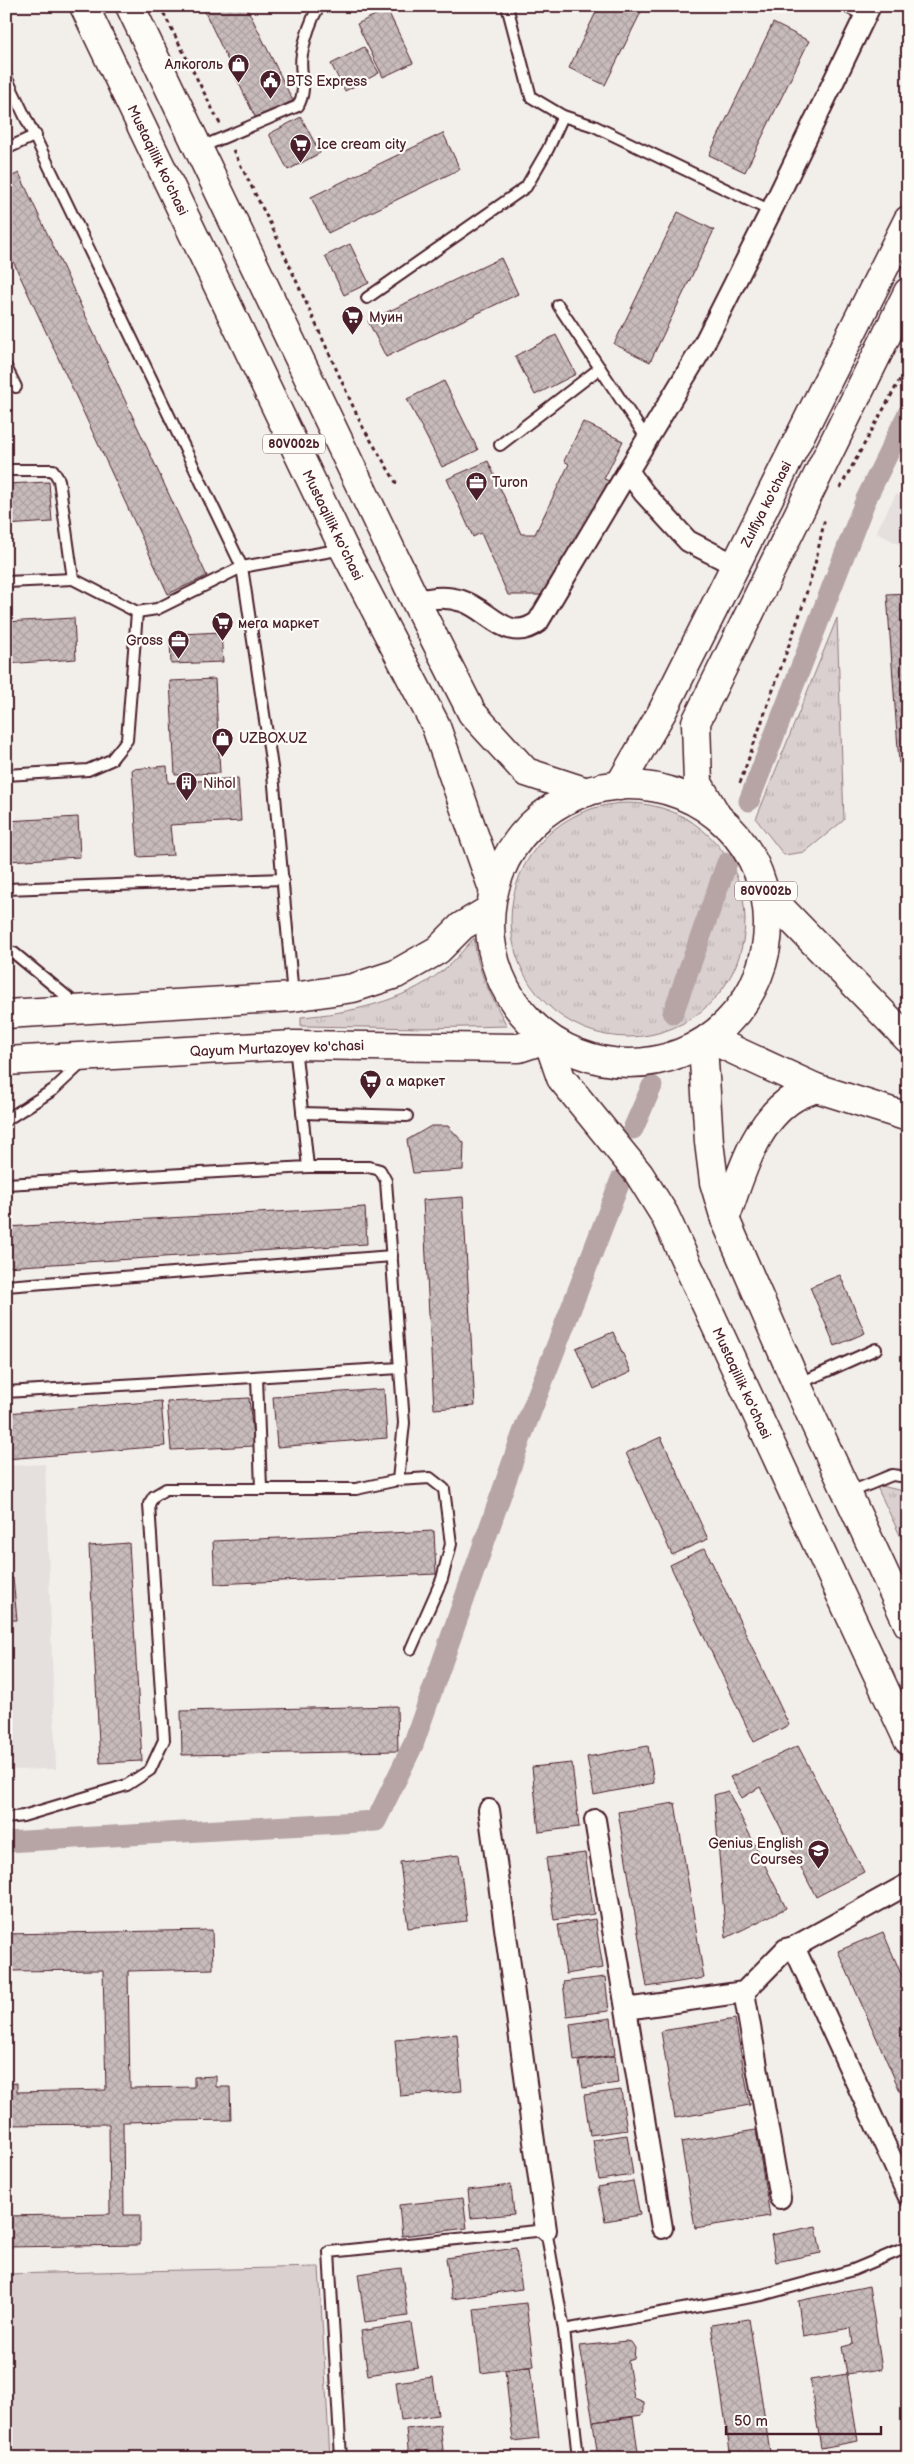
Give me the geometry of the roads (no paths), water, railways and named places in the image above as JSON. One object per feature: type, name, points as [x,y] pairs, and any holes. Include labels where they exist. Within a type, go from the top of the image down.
[{"type":"main road","name":"Mustaqillik ko'chasi","points":[[84,6],[344,549],[435,724],[491,898]]},
{"type":"main road","name":"80V002b","points":[[130,6],[416,602],[472,713],[526,772],[586,792]]},
{"type":"main road","name":"Zulfiya ko'chasi","points":[[619,786],[662,712],[908,220]]},
{"type":"main road","points":[[717,816],[698,783],[696,722],[908,292]]},
{"type":"main road","name":"80V002b","points":[[619,786],[654,788],[688,798],[717,816],[736,831],[750,849],[760,871],[767,894],[768,941],[754,990],[707,1043],[662,1060],[629,1062],[548,1041],[527,1022],[510,1000],[492,958],[491,898],[517,842],[548,812],[586,792],[619,786]]},
{"type":"main road","points":[[767,894],[908,1039]]},
{"type":"main road","points":[[6,1014],[293,997],[353,988],[396,974],[438,950],[491,898]]},
{"type":"main road","name":"Mustaqillik ko'chasi","points":[[548,1041],[561,1078],[639,1174],[664,1214],[908,1740]]},
{"type":"main road","name":"Qayum Murtazoyev ko'chasi","points":[[6,1061],[294,1045],[519,1048],[548,1041]]},
{"type":"main road","points":[[908,1117],[816,1088],[707,1043],[709,1142],[714,1182],[725,1220],[797,1385],[908,1624]]},
{"type":"main road","points":[[725,1220],[742,1173],[764,1129],[777,1112],[795,1097],[816,1088]]},
{"type":"street","points":[[416,602],[430,598],[463,601],[479,609],[497,624],[518,629],[530,628],[538,622],[702,348],[771,211],[867,11]]},
{"type":"street","points":[[628,471],[644,493],[688,541],[735,565]]},
{"type":"street","points":[[489,1810],[546,2230]]},
{"type":"street","points":[[595,1820],[662,2228]]},
{"type":"street","points":[[626,2009],[744,1992],[786,1949],[794,1947],[908,1884]]},
{"type":"street","points":[[794,1947],[908,2195]]},
{"type":"street","points":[[744,1992],[780,2198]]},
{"type":"lane","points":[[198,148],[298,106],[304,94],[302,55],[319,6]]},
{"type":"lane","points":[[507,6],[531,97],[563,116],[594,126],[771,211]]},
{"type":"lane","points":[[844,6],[867,11]]},
{"type":"lane","points":[[6,77],[36,135],[242,567],[273,774],[293,997]]},
{"type":"lane","points":[[367,298],[526,187],[548,149],[563,116]]},
{"type":"lane","points":[[6,149],[36,135]]},
{"type":"lane","points":[[558,305],[648,439]]},
{"type":"lane","points":[[6,367],[16,386]]},
{"type":"lane","points":[[500,445],[600,368]]},
{"type":"lane","points":[[6,470],[53,470],[59,480],[74,579]]},
{"type":"lane","points":[[6,582],[74,579],[137,612],[157,609],[242,567],[344,549]]},
{"type":"lane","points":[[6,775],[88,770],[112,760],[127,740],[137,612]]},
{"type":"lane","points":[[6,889],[283,880]]},
{"type":"lane","points":[[6,951],[14,953],[82,1010]]},
{"type":"lane","points":[[294,1045],[308,1167]]},
{"type":"lane","points":[[6,1120],[53,1090],[89,1056]]},
{"type":"lane","points":[[302,1113],[407,1116]]},
{"type":"lane","points":[[6,1184],[308,1167],[369,1167],[380,1170],[386,1181],[404,1423],[398,1480]]},
{"type":"lane","points":[[6,1286],[392,1256]]},
{"type":"lane","points":[[797,1385],[876,1349]]},
{"type":"lane","points":[[6,1392],[400,1368]]},
{"type":"lane","points":[[256,1377],[261,1488]]},
{"type":"lane","points":[[848,1493],[892,1475],[908,1478]]},
{"type":"lane","points":[[6,1818],[23,1816],[127,1785],[150,1770],[164,1740],[149,1504],[154,1496],[166,1489],[356,1489],[398,1480],[430,1478],[444,1489],[451,1544],[442,1579],[411,1649]]},
{"type":"lane","points":[[341,2458],[329,2252],[546,2230],[564,2330],[578,2458]]},
{"type":"lane","points":[[564,2330],[762,2295],[853,2270],[908,2246]]},
{"type":"waterway","points":[[749,801],[866,499],[908,413]]},
{"type":"waterway","points":[[673,1013],[727,863]]},
{"type":"waterway","points":[[633,1129],[652,1086]]},
{"type":"waterway","points":[[6,1842],[376,1821],[413,1745],[522,1435],[621,1179]]},
{"type":"place","name":"Алкоголь","points":[[239,83]]},
{"type":"place","name":"BTS Express","points":[[270,100]]},
{"type":"place","name":"Ice cream city","points":[[301,163]]},
{"type":"place","name":"Муин","points":[[353,336]]},
{"type":"place","name":"Turon","points":[[476,501]]},
{"type":"place","name":"мега маркет","points":[[222,642]]},
{"type":"place","name":"Gross","points":[[179,659]]},
{"type":"place","name":"UZBOX.UZ","points":[[223,757]]},
{"type":"place","name":"Nihol","points":[[187,802]]},
{"type":"place","name":"а маркет","points":[[370,1100]]},
{"type":"place","name":"Genius English Courses","points":[[819,1870]]}]
